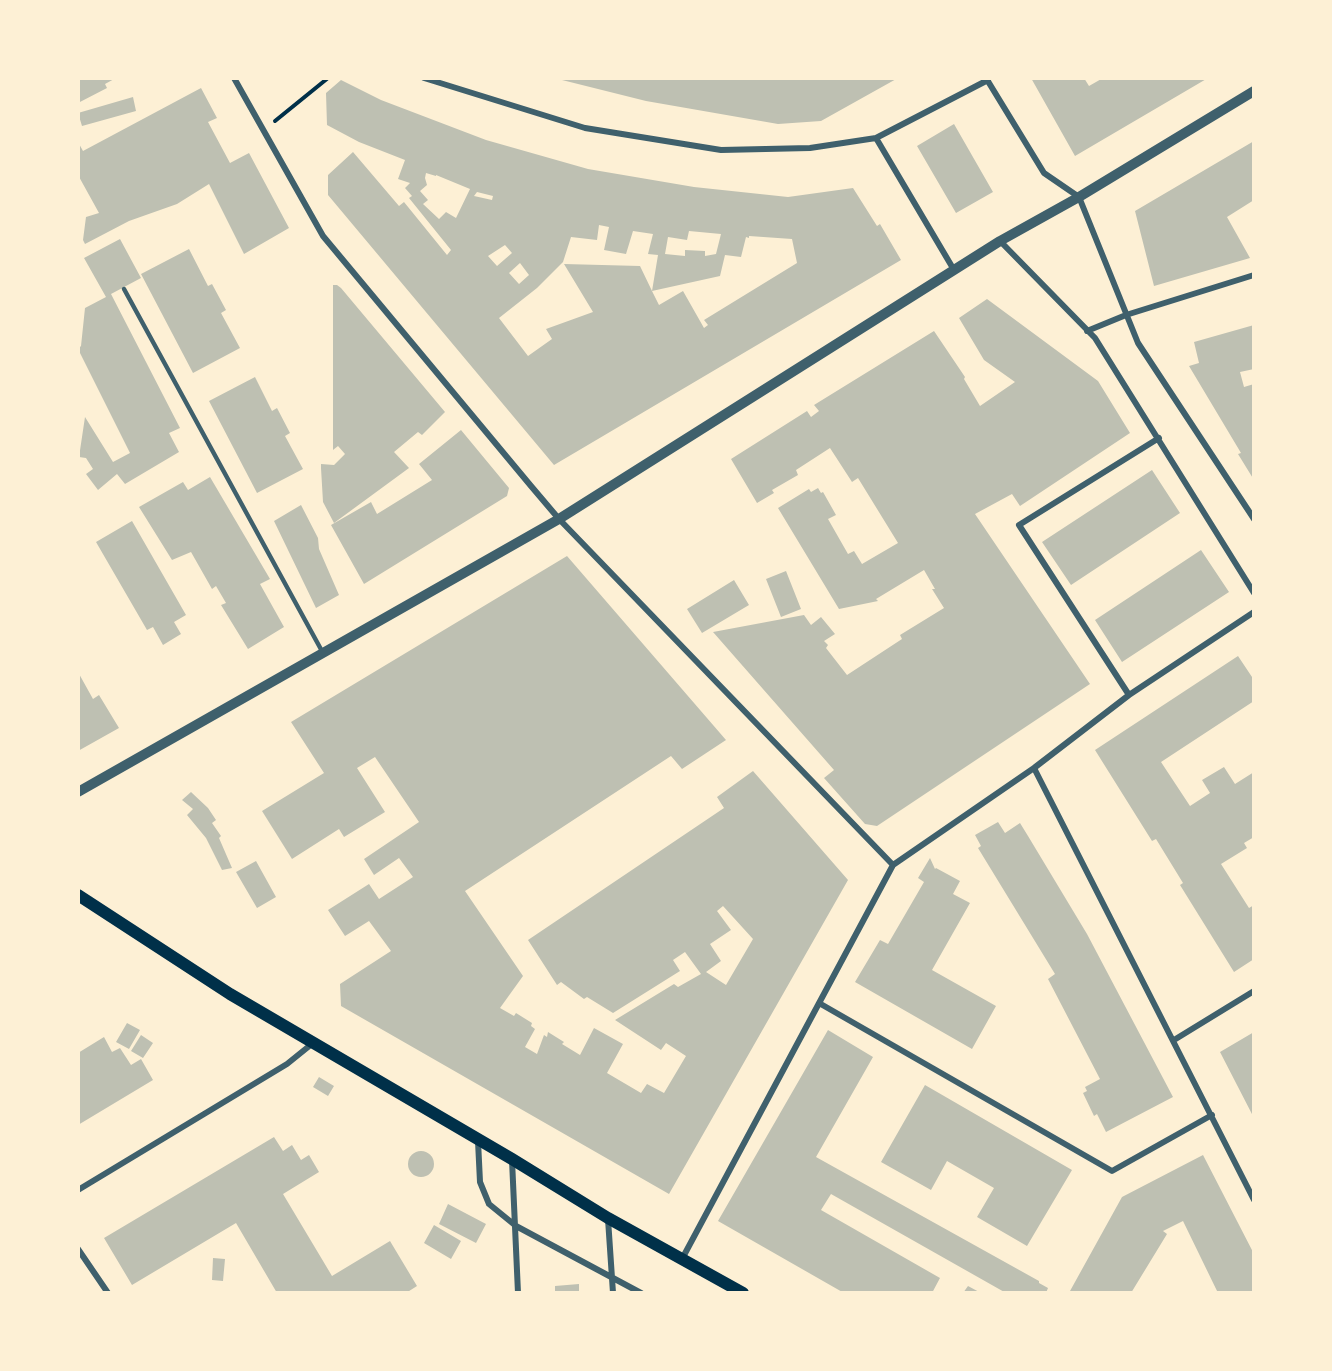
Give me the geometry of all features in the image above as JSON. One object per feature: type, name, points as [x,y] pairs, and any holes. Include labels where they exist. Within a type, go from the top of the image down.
[{"type":"main road","points":[[78,895],[230,994],[512,1159],[608,1218],[682,1259],[730,1290],[743,1293]]},
{"type":"street","points":[[234,78],[323,236],[559,519],[893,865]]},
{"type":"street","points":[[424,78],[585,128],[721,150],[810,148],[876,138],[987,79],[1044,173],[1079,197],[1138,343],[1254,519]]},
{"type":"street","points":[[78,792],[559,519],[1000,241],[1079,197],[1254,91]]},
{"type":"street","points":[[876,138],[954,270]]},
{"type":"street","points":[[1000,241],[1095,338],[1254,593]]},
{"type":"street","points":[[1087,331],[1126,315],[1254,275]]},
{"type":"street","points":[[1130,695],[1019,525],[1159,438]]},
{"type":"street","points":[[682,1259],[893,865],[1034,768],[1130,695],[1254,612]]},
{"type":"street","points":[[1034,768],[1254,1200]]},
{"type":"street","points":[[1174,1040],[1254,991]]},
{"type":"street","points":[[819,1003],[1112,1171],[1212,1115]]},
{"type":"street","points":[[78,1190],[287,1065],[313,1043]]},
{"type":"street","points":[[478,1140],[480,1182],[489,1204],[516,1226],[641,1293]]},
{"type":"street","points":[[512,1159],[518,1293]]},
{"type":"street","points":[[608,1218],[613,1293]]},
{"type":"street","points":[[78,1249],[108,1293]]},
{"type":"lane","points":[[124,289],[323,654]]},
{"type":"path","points":[[263,131],[328,78]]},
{"type":"building","points":[[78,78],[116,78],[105,84],[107,88],[78,103]]},
{"type":"building","points":[[554,78],[898,78],[821,121],[778,124],[646,101]]},
{"type":"building","points":[[1031,78],[1084,78],[1089,86],[1103,78],[1208,78],[1075,156]]},
{"type":"building","points":[[341,80],[381,100],[486,140],[588,169],[694,187],[788,197],[853,188],[877,226],[880,224],[901,260],[554,465],[328,195],[328,175],[353,152],[399,206],[404,202],[447,255],[451,250],[409,198],[412,196],[405,188],[410,183],[398,179],[405,160],[359,142],[327,125],[326,93]],"holes":[[[426,173],[436,175],[470,189],[456,218],[446,212],[439,219],[423,204],[428,200],[420,191],[427,185]],[[477,192],[493,196],[492,200],[474,196]],[[599,225],[609,227],[604,250],[626,254],[633,231],[653,234],[648,254],[658,255],[652,291],[640,266],[564,264],[593,312],[546,329],[552,339],[528,356],[499,318],[537,288],[563,262],[571,237],[597,240]],[[689,231],[721,234],[716,254],[705,256],[705,251],[685,250],[685,256],[665,254],[668,237],[687,240]],[[746,237],[792,239],[797,263],[704,320],[708,325],[704,328],[683,291],[659,305],[652,291],[720,276],[725,255],[741,257]],[[505,245],[512,253],[497,266],[488,256]],[[520,263],[529,275],[519,284],[509,273]]]},
{"type":"building","points":[[201,88],[217,118],[208,122],[230,163],[249,153],[289,228],[244,254],[209,184],[177,204],[129,221],[85,244],[83,240],[86,217],[99,213],[78,175],[78,142],[83,151]]},
{"type":"building","points":[[133,97],[136,111],[82,126],[78,113]]},
{"type":"building","points":[[954,124],[993,192],[956,213],[917,146]]},
{"type":"building","points":[[1254,141],[1254,200],[1227,217],[1250,258],[1154,286],[1135,211]]},
{"type":"building","points":[[120,239],[141,278],[111,294],[180,428],[169,433],[179,452],[125,484],[117,474],[98,490],[86,474],[93,469],[86,458],[79,457],[85,417],[113,462],[130,453],[78,349],[81,346],[85,308],[106,297],[84,258]]},
{"type":"building","points":[[189,249],[208,286],[212,284],[226,310],[221,313],[240,348],[193,373],[141,274]]},
{"type":"building","points":[[333,285],[341,288],[445,412],[422,435],[418,432],[394,452],[409,468],[334,523],[323,502],[321,468],[321,464],[334,465],[345,454],[338,446],[333,450]]},
{"type":"building","points":[[987,299],[1098,381],[1130,433],[1020,506],[1012,494],[975,514],[1090,684],[877,826],[865,824],[824,778],[834,770],[713,632],[804,615],[811,625],[821,617],[835,634],[824,641],[828,645],[826,648],[847,675],[902,639],[900,635],[944,608],[924,570],[876,599],[878,601],[839,609],[778,508],[809,489],[811,492],[818,488],[821,493],[823,492],[836,515],[828,519],[848,554],[854,551],[862,564],[898,543],[858,478],[852,482],[830,448],[796,470],[798,475],[772,490],[774,493],[757,503],[731,459],[807,411],[811,417],[819,411],[814,405],[934,331],[965,377],[964,379],[980,406],[1015,382],[984,360],[959,318]]},
{"type":"building","points":[[1254,325],[1254,369],[1240,372],[1244,387],[1254,384],[1254,480],[1238,454],[1241,453],[1189,366],[1199,363],[1194,342]]},
{"type":"building","points":[[255,377],[272,411],[277,408],[290,433],[285,436],[303,469],[257,493],[209,401]]},
{"type":"building","points":[[461,430],[509,488],[507,496],[364,584],[331,525],[371,502],[377,514],[432,480],[419,464]]},
{"type":"building","points":[[1152,470],[1180,513],[1071,585],[1042,542]]},
{"type":"building","points":[[210,477],[270,579],[260,584],[284,627],[248,649],[221,605],[226,603],[216,586],[212,589],[191,552],[172,560],[139,507],[183,482],[188,490]]},
{"type":"building","points":[[301,505],[318,538],[319,549],[339,595],[316,608],[274,521]]},
{"type":"building","points":[[132,521],[186,615],[174,622],[181,634],[163,645],[153,627],[147,630],[96,542]]},
{"type":"building","points":[[1201,550],[1229,592],[1122,662],[1095,620]]},
{"type":"building","points":[[567,556],[726,740],[682,769],[671,756],[465,891],[523,976],[500,1008],[514,1016],[516,1013],[532,1023],[531,1026],[535,1029],[525,1047],[537,1054],[544,1035],[547,1037],[548,1032],[580,1055],[594,1028],[623,1044],[607,1073],[641,1093],[647,1084],[664,1093],[686,1056],[666,1043],[661,1050],[615,1020],[674,984],[678,987],[701,974],[685,952],[673,960],[680,971],[613,1013],[587,997],[584,999],[561,982],[557,985],[528,940],[724,808],[717,797],[753,771],[848,880],[669,1194],[341,1006],[340,984],[391,951],[369,921],[345,936],[328,910],[369,884],[379,899],[413,877],[399,858],[374,875],[364,859],[419,822],[375,757],[357,768],[385,812],[344,837],[339,829],[292,859],[262,811],[324,773],[291,722]],"holes":[[[723,906],[753,939],[726,985],[706,972],[721,961],[710,944],[731,930],[717,911]]]},
{"type":"building","points":[[786,571],[801,609],[781,617],[766,579]]},
{"type":"building","points":[[734,580],[749,605],[702,633],[687,609]]},
{"type":"building","points":[[1238,656],[1254,680],[1254,701],[1161,762],[1190,806],[1210,793],[1202,780],[1224,767],[1235,784],[1254,772],[1254,837],[1244,843],[1247,848],[1221,864],[1249,908],[1254,905],[1254,959],[1234,972],[1180,885],[1183,883],[1156,839],[1152,841],[1095,750]]},
{"type":"building","points":[[78,672],[93,699],[99,695],[119,728],[78,751]]},
{"type":"building","points":[[191,792],[208,808],[216,820],[212,823],[221,836],[219,838],[232,868],[222,870],[206,838],[187,815],[193,809],[182,800]]},
{"type":"building","points":[[998,822],[1005,833],[1020,823],[1087,934],[1173,1097],[1106,1132],[1097,1114],[1094,1116],[1083,1093],[1087,1091],[1085,1087],[1100,1079],[1048,979],[1055,974],[978,848],[981,846],[975,835]]},
{"type":"building","points":[[930,858],[935,869],[960,881],[953,894],[970,903],[932,970],[996,1006],[972,1049],[855,982],[880,940],[888,944],[924,882],[918,878]]},
{"type":"building","points":[[256,861],[276,897],[257,908],[236,872]]},
{"type":"building","points":[[127,1023],[140,1030],[129,1049],[116,1042]]},
{"type":"building","points":[[828,1030],[873,1057],[816,1157],[1039,1281],[1048,1288],[1046,1293],[1006,1293],[831,1194],[821,1210],[940,1278],[932,1293],[844,1293],[718,1221]]},
{"type":"building","points":[[1254,1032],[1254,1118],[1220,1052]]},
{"type":"building","points":[[141,1035],[153,1043],[143,1058],[131,1051]]},
{"type":"building","points":[[104,1037],[112,1052],[120,1048],[131,1065],[141,1059],[153,1080],[78,1125],[78,1053]]},
{"type":"building","points":[[319,1077],[334,1086],[328,1096],[313,1087]]},
{"type":"building","points":[[925,1085],[1072,1170],[1027,1246],[977,1217],[994,1188],[947,1161],[931,1190],[881,1162]]},
{"type":"building","points":[[274,1137],[283,1151],[292,1145],[301,1160],[309,1155],[319,1172],[283,1194],[332,1276],[390,1241],[417,1286],[406,1293],[277,1293],[236,1223],[132,1285],[104,1238]]},
{"type":"building","points":[[421,1151],[431,1154],[434,1164],[431,1174],[421,1177],[411,1174],[408,1164],[411,1154]]},
{"type":"building","points":[[1203,1155],[1254,1254],[1254,1293],[1218,1293],[1183,1221],[1163,1231],[1167,1234],[1131,1293],[1073,1293],[1070,1291],[1122,1197]]},
{"type":"building","points":[[448,1204],[486,1224],[476,1243],[439,1224]]},
{"type":"building","points":[[434,1225],[461,1241],[451,1259],[424,1243]]},
{"type":"building","points":[[213,1258],[225,1259],[223,1281],[212,1280]]},
{"type":"building","points":[[579,1284],[579,1293],[555,1293],[555,1286]]},
{"type":"building","points":[[968,1286],[981,1293],[963,1293]]}]
